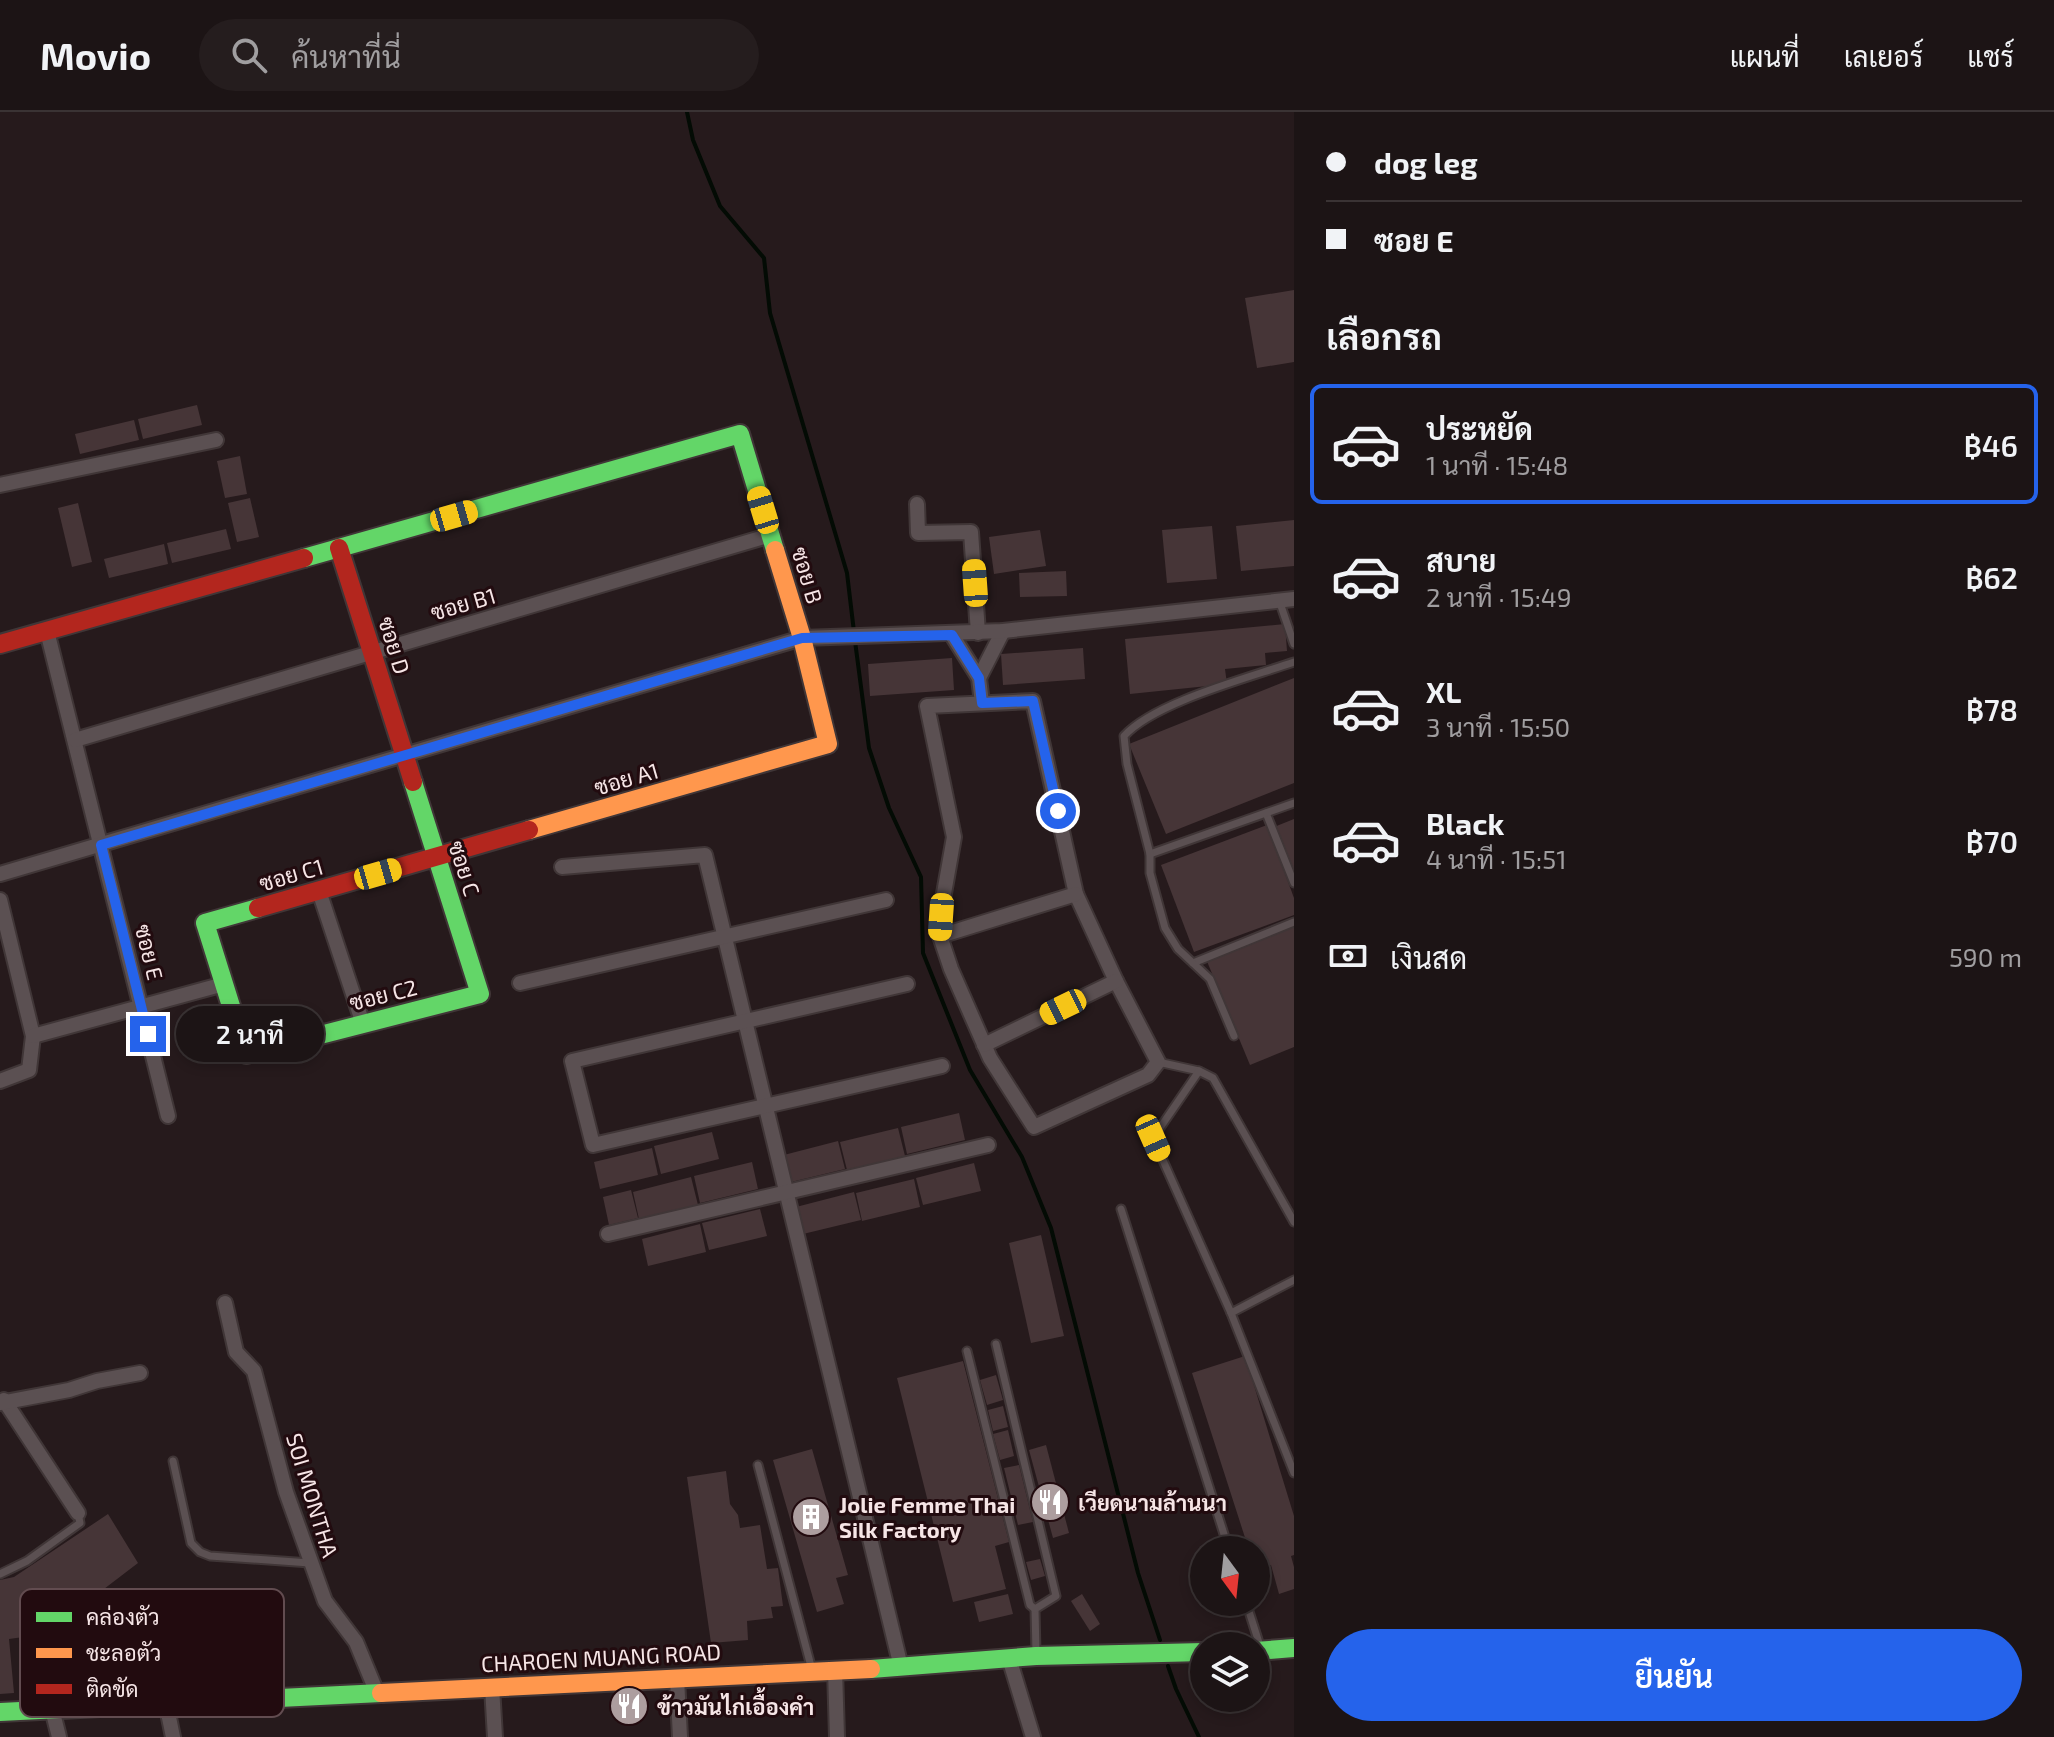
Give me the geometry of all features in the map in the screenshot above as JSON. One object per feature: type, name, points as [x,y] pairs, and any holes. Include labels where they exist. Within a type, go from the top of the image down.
[{"type":"street","name":"ซอย B","points":[[339,548],[740,434],[802,638],[828,744]]},
{"type":"street","points":[[0,485],[216,440]]},
{"type":"street","points":[[917,504],[918,533],[971,532],[978,633]]},
{"type":"street","name":"ซอย B1","points":[[75,740],[771,535]]},
{"type":"street","points":[[0,644],[339,548]]},
{"type":"street","name":"ซอย D","points":[[339,548],[404,756]]},
{"type":"street","points":[[0,874],[802,638],[1003,631],[1287,599]]},
{"type":"street","name":"ซอย E","points":[[47,631],[168,1116]]},
{"type":"street","points":[[979,678],[1003,631]]},
{"type":"street","points":[[952,635],[979,678],[982,703]]},
{"type":"street","points":[[1033,701],[1076,894],[1158,1062],[1148,1075],[1034,1127],[990,1058],[940,936],[954,837],[927,706],[1033,701]]},
{"type":"street","name":"ซอย A1","points":[[437,858],[828,744]]},
{"type":"street","name":"ซอย C","points":[[404,756],[480,994]]},
{"type":"street","points":[[562,867],[705,855],[901,1667]]},
{"type":"street","name":"ซอย C1","points":[[205,923],[437,858]]},
{"type":"street","points":[[319,891],[363,1024]]},
{"type":"street","points":[[940,936],[1076,894]]},
{"type":"street","points":[[0,900],[33,1036],[29,1070],[0,1081]]},
{"type":"street","points":[[520,983],[886,900]]},
{"type":"street","name":"ซอย C2","points":[[205,923],[246,1054],[480,994]]},
{"type":"street","points":[[984,1045],[1116,981]]},
{"type":"street","points":[[33,1036],[224,984]]},
{"type":"street","points":[[907,984],[572,1061],[593,1145],[942,1066]]},
{"type":"street","points":[[608,1234],[988,1145]]},
{"type":"street","name":"SOI MONTHA","points":[[225,1303],[236,1352],[254,1371],[286,1492],[310,1563],[325,1601],[356,1642],[377,1693]]},
{"type":"street","points":[[78,1513],[2,1402],[140,1373]]},
{"type":"street","points":[[1270,1649],[1294,1648]]},
{"type":"street","name":"CHAROEN MUANG ROAD","points":[[284,1697],[901,1667],[1036,1656],[1190,1652]]},
{"type":"street","points":[[1009,1658],[1033,1737]]},
{"type":"street","points":[[835,1669],[837,1737]]},
{"type":"street","points":[[677,1678],[680,1737]]},
{"type":"street","points":[[492,1687],[495,1737]]},
{"type":"street","name":"CHAROEN MUANG ROAD","points":[[0,1712],[20,1711]]},
{"type":"street","points":[[54,1717],[59,1737]]},
{"type":"street","points":[[169,1717],[173,1737]]},
{"type":"lane","points":[[1287,599],[1294,644]]},
{"type":"lane","points":[[1234,1036],[1210,979],[1178,949],[1165,928],[1150,873],[1150,854],[1127,764],[1124,736],[1133,725],[1153,715],[1294,662]]},
{"type":"lane","points":[[1150,854],[1294,803]]},
{"type":"lane","points":[[1266,813],[1294,883]]},
{"type":"lane","points":[[1193,963],[1294,922]]},
{"type":"lane","points":[[1158,1062],[1199,1071],[1213,1078],[1294,1222]]},
{"type":"lane","points":[[1199,1071],[1153,1138],[1231,1313],[1294,1473]]},
{"type":"lane","points":[[1121,1209],[1225,1536]]},
{"type":"lane","points":[[1231,1313],[1294,1280]]},
{"type":"lane","points":[[996,1344],[1056,1596],[1035,1609]]},
{"type":"lane","points":[[967,1351],[1030,1605],[1035,1609]]},
{"type":"lane","points":[[173,1461],[191,1543],[200,1552],[210,1556],[310,1563]]},
{"type":"lane","points":[[758,1465],[812,1670]]},
{"type":"lane","points":[[0,1574],[27,1561],[80,1523],[78,1513]]},
{"type":"lane","points":[[1035,1609],[1036,1656]]},
{"type":"building","points":[[1294,290],[1294,362],[1257,368],[1245,298]]},
{"type":"building","points":[[197,405],[202,425],[143,439],[138,419]]},
{"type":"building","points":[[134,420],[139,440],[80,454],[75,434]]},
{"type":"building","points":[[240,456],[247,494],[225,498],[217,461]]},
{"type":"building","points":[[250,498],[259,537],[237,542],[228,503]]},
{"type":"building","points":[[78,503],[92,562],[72,567],[58,508]]},
{"type":"building","points":[[1294,520],[1294,566],[1241,571],[1236,526]]},
{"type":"building","points":[[1212,526],[1217,579],[1167,583],[1162,530]]},
{"type":"building","points":[[226,529],[231,549],[172,563],[167,543]]},
{"type":"building","points":[[1040,530],[1046,566],[994,574],[989,537]]},
{"type":"building","points":[[164,544],[168,564],[109,578],[104,559]]},
{"type":"building","points":[[1066,571],[1067,596],[1020,597],[1019,573]]},
{"type":"building","points":[[1285,624],[1287,651],[1265,653],[1266,665],[1225,669],[1227,684],[1130,694],[1125,639]]},
{"type":"building","points":[[1083,648],[1085,679],[1003,685],[1001,654]]},
{"type":"building","points":[[952,658],[954,690],[870,696],[868,664]]},
{"type":"building","points":[[1294,678],[1294,783],[1166,834],[1129,744]]},
{"type":"building","points":[[1294,819],[1294,876],[1274,827]]},
{"type":"building","points":[[1267,825],[1294,898],[1294,915],[1194,952],[1161,865]]},
{"type":"building","points":[[1294,923],[1294,1047],[1250,1065],[1206,959]]},
{"type":"building","points":[[959,1113],[965,1140],[907,1154],[901,1127]]},
{"type":"building","points":[[898,1128],[905,1156],[847,1170],[840,1142]]},
{"type":"building","points":[[712,1132],[719,1159],[661,1174],[654,1146]]},
{"type":"building","points":[[838,1141],[845,1169],[787,1183],[780,1156]]},
{"type":"building","points":[[652,1148],[658,1175],[600,1189],[594,1162]]},
{"type":"building","points":[[752,1162],[758,1189],[700,1203],[694,1176]]},
{"type":"building","points":[[974,1163],[981,1191],[923,1205],[916,1178]]},
{"type":"building","points":[[691,1177],[698,1205],[639,1219],[633,1192]]},
{"type":"building","points":[[914,1179],[920,1207],[862,1221],[856,1193]]},
{"type":"building","points":[[631,1190],[638,1218],[609,1225],[603,1197]]},
{"type":"building","points":[[854,1192],[861,1220],[803,1234],[796,1207]]},
{"type":"building","points":[[760,1209],[767,1236],[709,1250],[702,1223]]},
{"type":"building","points":[[700,1224],[706,1252],[648,1266],[642,1239]]},
{"type":"building","points":[[1041,1235],[1064,1336],[1031,1343],[1009,1243]]},
{"type":"building","points":[[1245,1356],[1294,1516],[1294,1555],[1291,1556],[1294,1589],[1279,1594],[1270,1565],[1270,1536],[1244,1536],[1192,1373]]},
{"type":"building","points":[[963,1361],[1009,1542],[995,1546],[1006,1589],[953,1602],[897,1378]]},
{"type":"building","points":[[996,1375],[1003,1400],[987,1405],[980,1380]]},
{"type":"building","points":[[1003,1406],[1008,1427],[993,1431],[988,1410]]},
{"type":"building","points":[[1008,1430],[1014,1456],[1000,1460],[993,1434]]},
{"type":"building","points":[[1046,1445],[1069,1533],[1053,1538],[1029,1450]]},
{"type":"building","name":"Jolie Femme Thai Silk Factory","points":[[812,1449],[848,1575],[836,1578],[844,1604],[817,1612],[773,1460]]},
{"type":"building","points":[[1019,1465],[1033,1522],[1018,1525],[1004,1468]]},
{"type":"building","points":[[726,1471],[730,1504],[738,1515],[740,1528],[760,1525],[767,1569],[778,1568],[783,1606],[771,1607],[773,1618],[747,1621],[748,1640],[711,1643],[687,1477]]},
{"type":"building","points":[[108,1514],[138,1563],[104,1589],[20,1589],[20,1637],[9,1639],[14,1693],[0,1694],[0,1580],[14,1577]]},
{"type":"building","points":[[1040,1559],[1045,1576],[1031,1580],[1026,1562]]},
{"type":"building","points":[[1008,1594],[1013,1614],[979,1622],[974,1602]]},
{"type":"building","points":[[1082,1594],[1100,1624],[1090,1631],[1071,1601]]},
{"type":"waterway","points":[[687,112],[693,140],[720,206],[764,258],[770,313],[847,573],[854,632]]},
{"type":"waterway","points":[[855,641],[869,748],[889,808],[921,877],[923,953],[970,1070],[1022,1157],[1051,1228],[1138,1573],[1160,1640]]},
{"type":"waterway","points":[[1168,1666],[1199,1737]]},
{"type":"traffic: fast","points":[[304,558],[740,434],[775,550]]},
{"type":"traffic: fast","points":[[258,908],[205,923],[246,1054],[480,994],[413,782]]},
{"type":"traffic: fast","points":[[1270,1650],[1294,1648]]},
{"type":"traffic: fast","points":[[871,1669],[1036,1656],[1190,1652]]},
{"type":"traffic: fast","points":[[284,1698],[381,1693]]},
{"type":"traffic: fast","points":[[0,1712],[20,1711]]},
{"type":"traffic: slow","points":[[529,830],[828,744],[802,638],[775,550]]},
{"type":"traffic: slow","points":[[381,1693],[871,1669]]},
{"type":"traffic: jam","points":[[339,548],[413,782]]},
{"type":"traffic: jam","points":[[0,644],[304,558]]},
{"type":"traffic: jam","points":[[258,908],[529,830]]},
{"type":"place","name":"เวียดนามล้านนา","points":[[1050,1502]]},
{"type":"place","name":"Jolie Femme Thai Silk Factory","points":[[811,1517]]},
{"type":"place","name":"ข้าวมันไก่เอื้องคํา","points":[[629,1706]]},
{"type":"route","points":[[148,1034],[101,845],[802,638],[952,635],[979,678],[982,703],[1033,701],[1058,811]]}]
